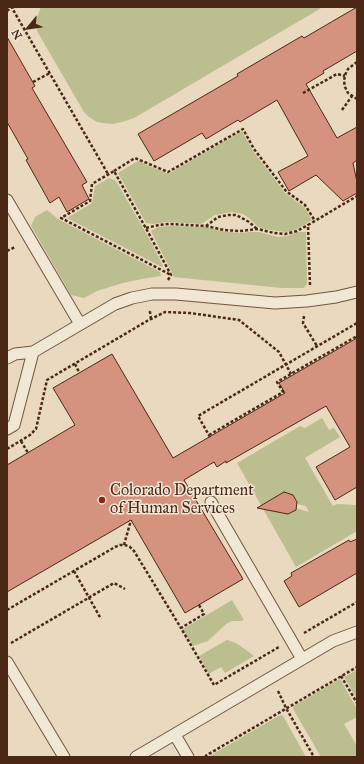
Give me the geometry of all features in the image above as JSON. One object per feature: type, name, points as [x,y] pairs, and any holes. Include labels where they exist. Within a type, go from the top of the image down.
[{"type":"lane","points":[[7,200],[80,324]]},
{"type":"lane","points":[[7,358],[15,354],[33,352],[115,304],[132,298],[152,294],[176,294],[275,303],[307,301],[336,297],[357,292]]},
{"type":"lane","points":[[7,429],[14,425],[33,352]]},
{"type":"lane","points":[[211,502],[302,660]]},
{"type":"lane","points":[[136,757],[333,641],[357,632]]},
{"type":"lane","points":[[7,662],[64,757]]},
{"type":"lane","points":[[175,735],[188,757]]},
{"type":"path","points":[[7,11],[12,7],[108,174]]},
{"type":"path","points":[[357,62],[348,69],[344,81],[348,93],[357,99]]},
{"type":"path","points":[[33,82],[50,73]]},
{"type":"path","points":[[303,94],[337,74],[345,76]]},
{"type":"path","points":[[342,110],[352,96]]},
{"type":"path","points":[[171,275],[61,218],[90,201],[92,184],[135,158],[168,172],[243,129],[254,149],[286,191],[306,205],[315,221]]},
{"type":"path","points":[[114,171],[171,275]]},
{"type":"path","points":[[146,228],[169,224],[206,226],[224,230],[240,231],[258,229],[286,234],[297,231],[352,197],[357,196]]},
{"type":"path","points":[[206,226],[218,217],[236,215],[258,229]]},
{"type":"path","points":[[308,225],[310,286]]},
{"type":"path","points":[[7,251],[15,247]]},
{"type":"path","points":[[160,294],[171,275]]},
{"type":"path","points":[[7,449],[30,435],[36,429],[48,380],[165,312],[190,313],[239,320],[279,352],[291,374]]},
{"type":"path","points":[[357,323],[198,416],[210,436],[283,392],[277,382],[357,336]]},
{"type":"path","points":[[75,364],[79,372]]},
{"type":"path","points":[[20,441],[28,453]]},
{"type":"path","points":[[124,545],[131,520]]},
{"type":"path","points":[[7,610],[115,547],[124,545],[130,547],[134,550],[214,685],[357,602]]},
{"type":"path","points":[[74,570],[101,619]]},
{"type":"path","points":[[11,643],[114,583],[125,589]]},
{"type":"path","points":[[180,628],[204,614],[199,605]]},
{"type":"path","points":[[262,657],[286,708],[314,757]]},
{"type":"path","points":[[205,757],[207,754],[357,667]]},
{"type":"path","points":[[342,676],[357,703]]},
{"type":"green space","points":[[41,7],[323,7],[134,118],[113,124],[97,122],[84,112],[38,33],[36,20]]},
{"type":"green space","points":[[242,131],[253,151],[285,193],[304,207],[312,220],[299,228],[285,232],[258,227],[243,214],[232,212],[215,215],[201,224],[166,222],[154,224],[146,223],[118,173],[138,161],[168,174]]},
{"type":"green space","points":[[109,178],[116,181],[150,240],[163,266],[162,267],[67,218],[92,203],[95,186]]},
{"type":"green space","points":[[47,210],[58,219],[160,272],[161,276],[123,283],[97,291],[84,298],[71,295],[31,226],[35,217]]},
{"type":"green space","points":[[158,227],[206,227],[238,233],[259,232],[278,237],[287,236],[298,232],[306,232],[307,284],[304,288],[281,288],[174,277],[151,231]]},
{"type":"green space","points":[[322,418],[329,430],[334,428],[340,437],[305,458],[333,506],[337,504],[357,505],[357,531],[296,567],[237,463],[300,426],[305,428]],"holes":[[[284,492],[293,495],[297,501],[297,504],[306,506],[309,512],[296,508],[296,510],[288,514],[280,513],[275,504],[277,496]]]},
{"type":"green space","points":[[232,600],[244,620],[232,621],[226,624],[208,641],[193,646],[183,629]]},
{"type":"green space","points":[[227,640],[236,643],[254,656],[225,673],[221,667],[209,674],[199,656]]},
{"type":"green space","points":[[357,670],[357,699],[344,677]]},
{"type":"green space","points":[[340,679],[357,709],[357,717],[344,724],[357,746],[357,756],[321,757],[293,709],[294,706]]},
{"type":"green space","points":[[280,715],[283,716],[306,757],[208,757]]},
{"type":"building","points":[[357,7],[357,51],[323,71],[324,73],[306,84],[337,138],[357,127],[357,160],[353,163],[357,182],[357,193],[343,201],[316,175],[289,191],[278,172],[308,156],[277,100],[240,122],[238,120],[206,139],[202,133],[154,161],[138,134],[238,76],[237,74],[302,36],[304,38]]},
{"type":"building","points":[[7,37],[35,86],[32,88],[87,182],[82,185],[89,199],[67,212],[59,197],[50,203],[7,122]]},
{"type":"building","name":"Colorado Department of Human Services","points":[[357,338],[357,487],[335,500],[316,467],[350,447],[326,406],[226,463],[226,461],[217,467],[214,462],[184,480],[243,579],[185,613],[131,520],[7,592],[7,465],[75,425],[53,388],[112,354],[173,458],[285,393],[279,383]]},
{"type":"building","points":[[284,492],[293,495],[297,502],[296,510],[288,514],[257,508]]},
{"type":"building","points":[[357,539],[357,573],[299,607],[284,581],[292,576],[291,573],[349,540],[350,542]]},
{"type":"place","name":"Colorado Department of Human Services","points":[[102,500]]}]
